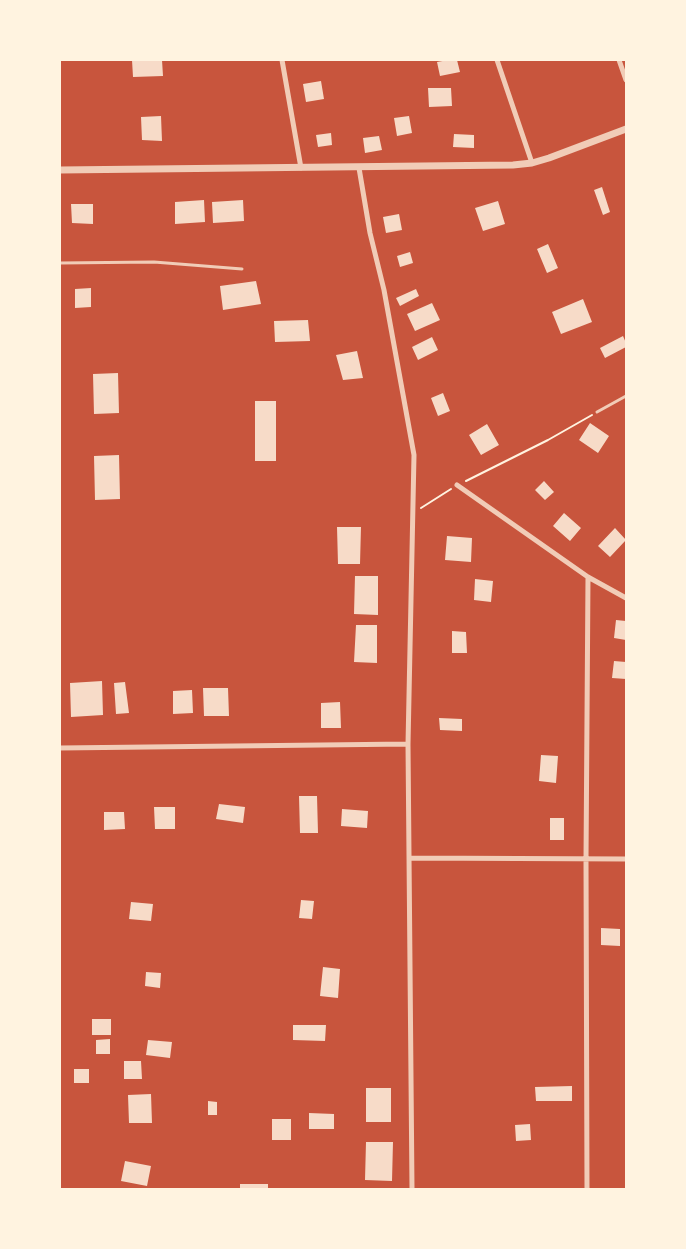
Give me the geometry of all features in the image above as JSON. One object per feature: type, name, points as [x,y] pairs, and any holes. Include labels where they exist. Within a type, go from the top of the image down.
[{"type":"street","points":[[282,60],[301,168]]},
{"type":"street","points":[[496,60],[532,163]]},
{"type":"street","points":[[619,60],[626,80]]},
{"type":"street","points":[[60,170],[513,165],[532,163],[549,158],[626,129]]},
{"type":"street","points":[[359,168],[370,233],[384,290],[414,455],[408,744],[412,1189]]},
{"type":"street","points":[[457,485],[588,577],[626,598]]},
{"type":"street","points":[[587,1189],[586,859],[588,577]]},
{"type":"street","points":[[60,748],[408,744]]},
{"type":"street","points":[[409,858],[626,859]]},
{"type":"lane","points":[[60,263],[154,262],[242,269]]},
{"type":"lane","points":[[597,412],[626,396]]},
{"type":"path","points":[[414,512],[457,485],[548,440],[597,412]]},
{"type":"building","points":[[132,60],[162,60],[163,76],[133,77]]},
{"type":"building","points":[[457,60],[460,72],[440,76],[437,62]]},
{"type":"building","points":[[321,81],[324,99],[306,102],[303,84]]},
{"type":"building","points":[[428,88],[451,88],[452,106],[429,107]]},
{"type":"building","points":[[161,116],[162,141],[142,140],[141,117]]},
{"type":"building","points":[[409,116],[412,133],[397,136],[394,118]]},
{"type":"building","points":[[331,133],[332,145],[318,147],[316,135]]},
{"type":"building","points":[[454,134],[474,135],[474,148],[453,147]]},
{"type":"building","points":[[379,136],[382,150],[365,153],[363,138]]},
{"type":"building","points":[[602,187],[610,212],[603,215],[594,190]]},
{"type":"building","points":[[204,200],[205,222],[175,224],[175,202]]},
{"type":"building","points":[[243,200],[244,221],[213,223],[212,202]]},
{"type":"building","points":[[498,201],[505,224],[483,231],[475,208]]},
{"type":"building","points":[[71,204],[93,204],[93,224],[72,223]]},
{"type":"building","points":[[399,214],[402,230],[386,233],[383,217]]},
{"type":"building","points":[[548,244],[558,268],[547,273],[537,249]]},
{"type":"building","points":[[410,252],[413,263],[400,267],[397,256]]},
{"type":"building","points":[[256,281],[261,304],[223,310],[220,286]]},
{"type":"building","points":[[91,288],[91,307],[75,308],[75,289]]},
{"type":"building","points":[[416,289],[419,296],[400,306],[396,298]]},
{"type":"building","points":[[583,299],[592,322],[561,334],[552,312]]},
{"type":"building","points":[[432,303],[440,320],[415,331],[407,314]]},
{"type":"building","points":[[308,320],[310,341],[275,342],[274,321]]},
{"type":"building","points":[[623,336],[626,347],[605,358],[600,348]]},
{"type":"building","points":[[432,337],[438,350],[418,360],[412,347]]},
{"type":"building","points":[[357,351],[363,378],[343,380],[336,355]]},
{"type":"building","points":[[118,373],[119,413],[94,414],[93,374]]},
{"type":"building","points":[[443,393],[450,411],[438,416],[431,398]]},
{"type":"building","points":[[255,401],[276,401],[276,461],[255,461]]},
{"type":"building","points":[[590,423],[609,436],[598,453],[579,440]]},
{"type":"building","points":[[487,424],[499,445],[481,455],[469,435]]},
{"type":"building","points":[[119,455],[120,499],[95,500],[94,456]]},
{"type":"building","points":[[544,481],[554,492],[545,500],[535,490]]},
{"type":"building","points":[[564,513],[581,528],[570,541],[553,526]]},
{"type":"building","points":[[337,527],[361,527],[360,564],[338,564]]},
{"type":"building","points":[[615,528],[626,540],[610,557],[598,546]]},
{"type":"building","points":[[447,536],[472,538],[471,562],[445,560]]},
{"type":"building","points":[[355,576],[378,576],[378,615],[354,614]]},
{"type":"building","points":[[475,579],[493,581],[491,602],[474,600]]},
{"type":"building","points":[[616,620],[626,621],[626,640],[614,638]]},
{"type":"building","points":[[356,625],[377,625],[377,663],[354,662]]},
{"type":"building","points":[[452,631],[466,632],[467,653],[452,653]]},
{"type":"building","points":[[614,661],[626,662],[626,679],[612,678]]},
{"type":"building","points":[[102,681],[103,715],[71,717],[70,683]]},
{"type":"building","points":[[125,682],[129,713],[116,714],[114,683]]},
{"type":"building","points":[[203,688],[228,688],[229,716],[204,716]]},
{"type":"building","points":[[192,690],[193,713],[173,714],[173,691]]},
{"type":"building","points":[[340,702],[341,728],[321,728],[321,703]]},
{"type":"building","points":[[439,718],[462,719],[462,731],[440,730]]},
{"type":"building","points":[[541,755],[558,756],[556,783],[539,781]]},
{"type":"building","points":[[299,796],[317,796],[318,833],[300,833]]},
{"type":"building","points":[[219,804],[245,807],[243,823],[216,819]]},
{"type":"building","points":[[154,807],[175,807],[175,829],[155,829]]},
{"type":"building","points":[[342,809],[368,811],[367,828],[341,826]]},
{"type":"building","points":[[104,812],[124,812],[125,829],[104,830]]},
{"type":"building","points":[[550,818],[564,818],[564,840],[550,840]]},
{"type":"building","points":[[301,900],[314,901],[312,919],[299,918]]},
{"type":"building","points":[[131,902],[153,904],[151,921],[129,919]]},
{"type":"building","points":[[601,928],[620,929],[620,946],[601,945]]},
{"type":"building","points":[[323,967],[340,969],[338,998],[320,996]]},
{"type":"building","points":[[146,972],[161,973],[160,988],[145,986]]},
{"type":"building","points":[[92,1019],[111,1019],[111,1035],[92,1035]]},
{"type":"building","points":[[293,1025],[326,1025],[325,1041],[293,1040]]},
{"type":"building","points":[[110,1039],[110,1054],[96,1054],[96,1040]]},
{"type":"building","points":[[148,1040],[172,1042],[170,1058],[146,1055]]},
{"type":"building","points":[[124,1061],[141,1061],[142,1079],[124,1079]]},
{"type":"building","points":[[74,1069],[89,1069],[89,1083],[74,1083]]},
{"type":"building","points":[[572,1086],[572,1101],[536,1101],[535,1087]]},
{"type":"building","points":[[366,1088],[391,1088],[391,1122],[366,1122]]},
{"type":"building","points":[[151,1094],[152,1123],[129,1123],[128,1095]]},
{"type":"building","points":[[208,1101],[217,1102],[217,1115],[208,1115]]},
{"type":"building","points":[[309,1113],[334,1114],[334,1129],[309,1129]]},
{"type":"building","points":[[272,1119],[291,1119],[291,1140],[272,1140]]},
{"type":"building","points":[[530,1124],[531,1140],[516,1141],[515,1125]]},
{"type":"building","points":[[366,1142],[393,1142],[392,1181],[365,1180]]},
{"type":"building","points":[[125,1161],[151,1166],[147,1186],[121,1181]]},
{"type":"building","points":[[240,1184],[268,1184],[268,1189],[240,1189]]}]
